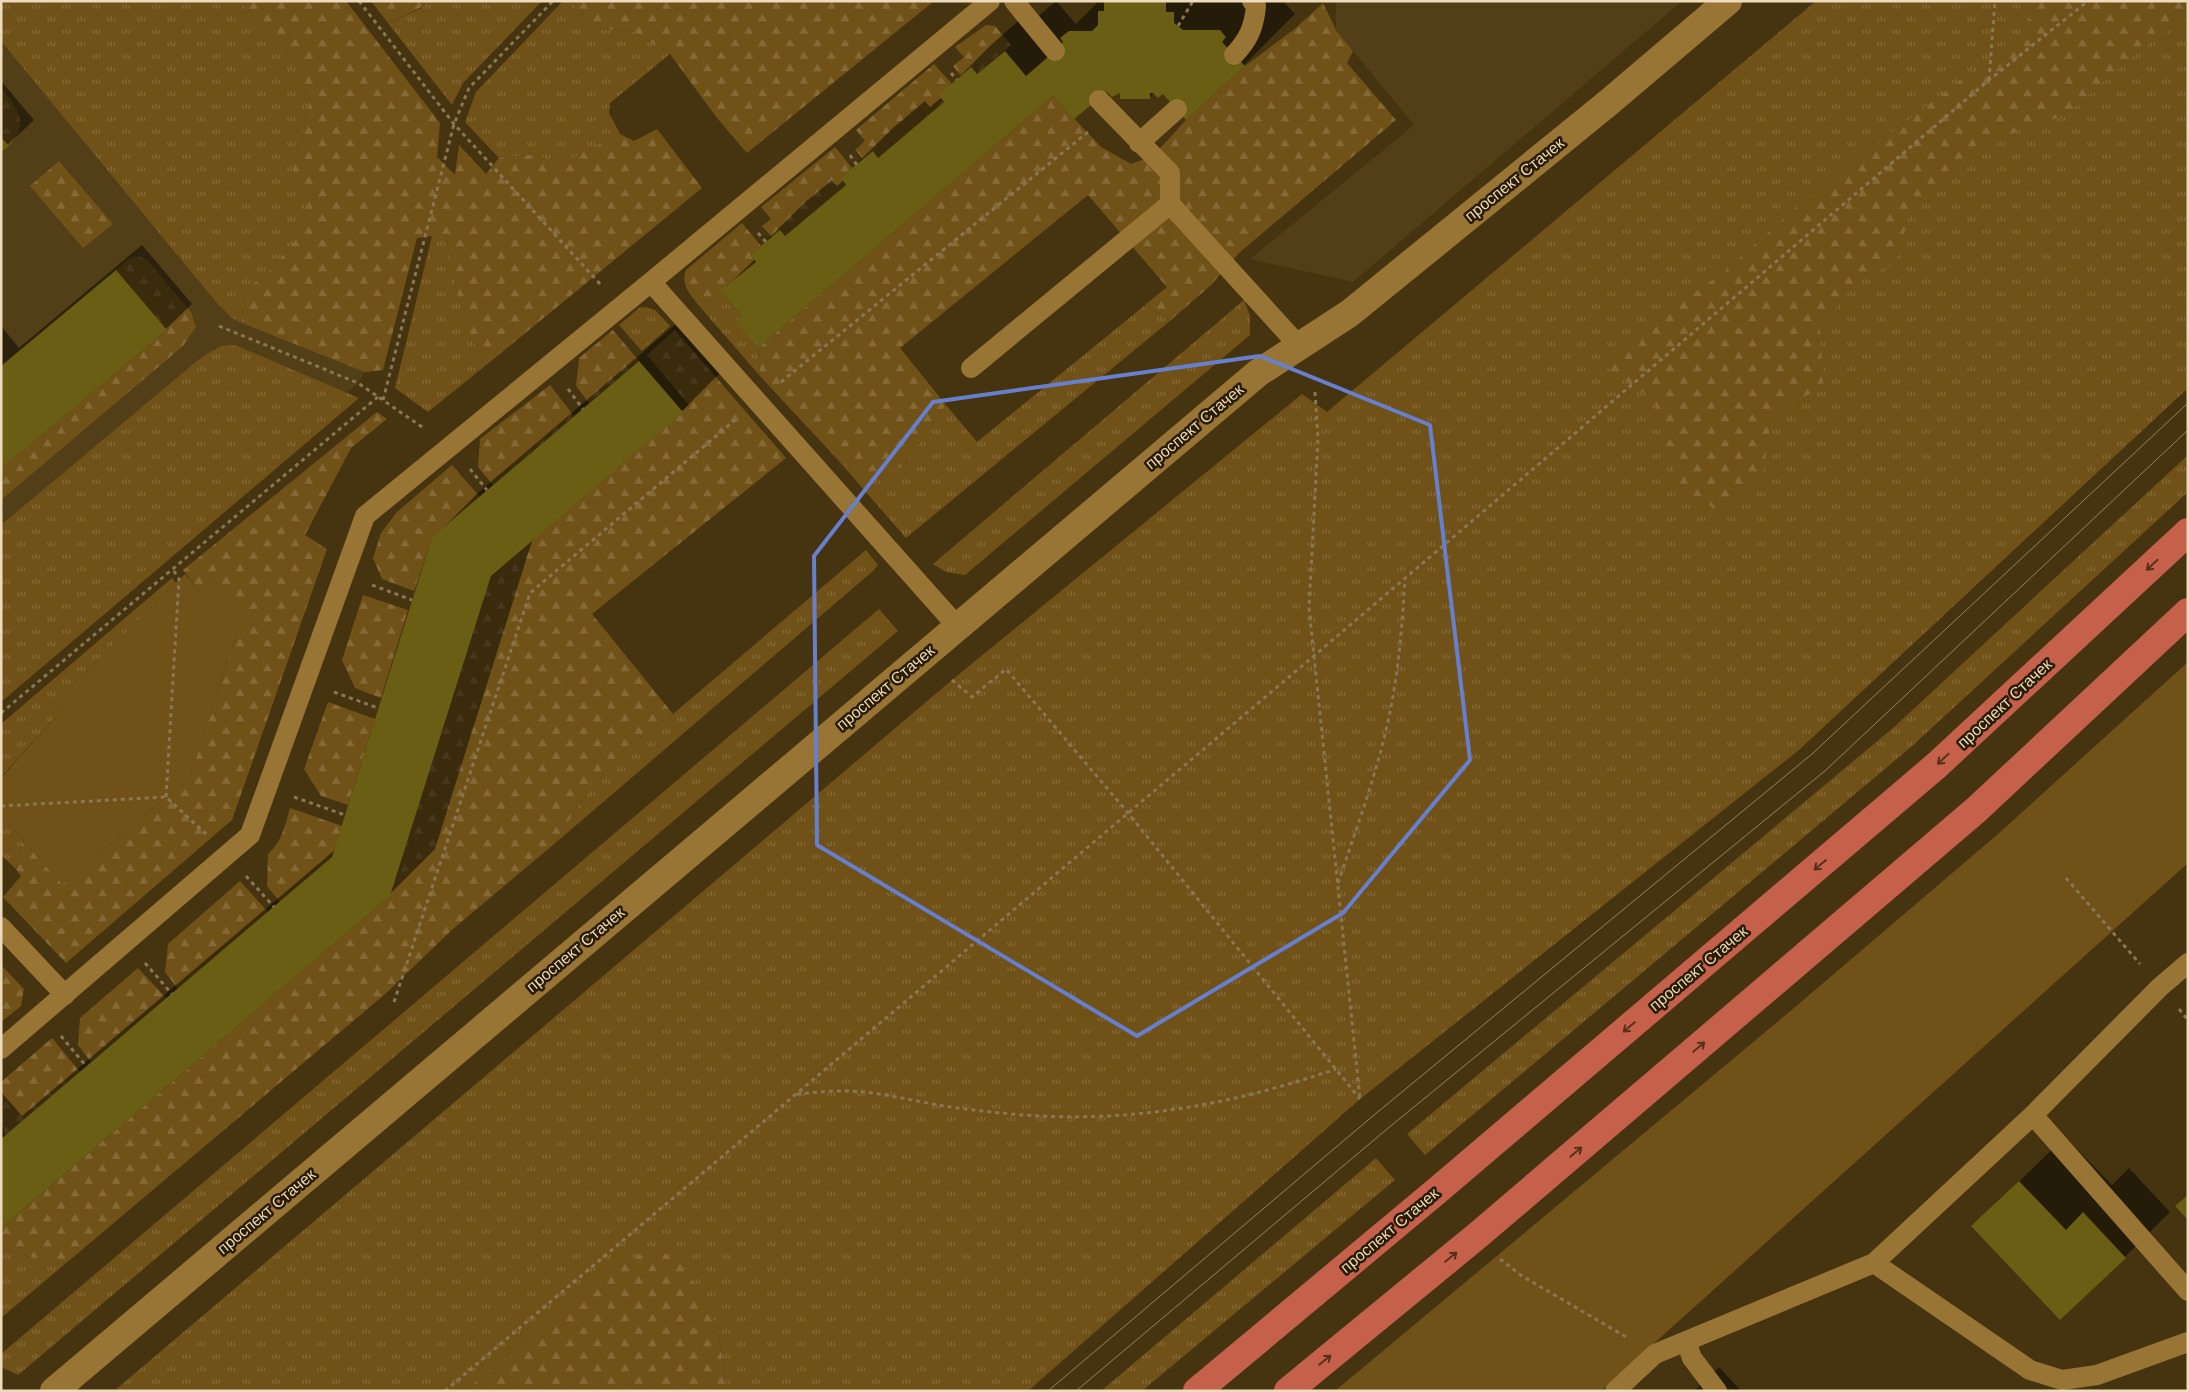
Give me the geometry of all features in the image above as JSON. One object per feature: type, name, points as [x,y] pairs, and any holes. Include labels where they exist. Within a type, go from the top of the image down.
[{"type":"main road","name":"проспект Стачек","points":[[1197,1391],[1431,1196],[1937,765],[2188,532]]},
{"type":"main road","points":[[1288,1391],[1478,1235],[1976,810],[2188,612]]},
{"type":"street","name":"проспект Стачек","points":[[54,1391],[1258,373],[1350,313],[1608,103],[1728,1]]},
{"type":"lane","points":[[1,1049],[250,835],[365,516],[621,307],[990,1]]},
{"type":"lane","points":[[1014,1],[1055,51]]},
{"type":"lane","points":[[1234,55],[1247,41],[1255,25],[1255,3]]},
{"type":"lane","points":[[1105,106],[1170,173],[1170,204],[1300,347]]},
{"type":"lane","points":[[1140,143],[1177,109]]},
{"type":"lane","points":[[971,368],[1170,204]]},
{"type":"lane","points":[[651,282],[957,626]]},
{"type":"lane","points":[[1,926],[65,995]]},
{"type":"lane","points":[[1615,1391],[1654,1354],[1874,1263],[2033,1115],[2188,963]]},
{"type":"lane","points":[[2033,1115],[2188,1291]]},
{"type":"lane","points":[[1874,1263],[2030,1370],[2062,1380],[2097,1375],[2188,1342]]},
{"type":"lane","points":[[1686,1341],[1692,1358],[1717,1391]]},
{"type":"path","points":[[359,1],[454,124],[621,307]]},
{"type":"path","points":[[383,400],[454,124],[469,88],[553,1]]},
{"type":"path","points":[[1178,26],[1193,1]]},
{"type":"path","points":[[1988,80],[1995,1]]},
{"type":"path","points":[[445,1391],[1405,578],[1988,80],[2088,1]]},
{"type":"path","points":[[394,1002],[530,593],[1105,106]]},
{"type":"path","points":[[219,326],[358,383],[450,445]]},
{"type":"path","points":[[952,680],[972,697],[1006,669],[1128,813],[1360,1099],[1309,608],[1318,438],[1315,392]]},
{"type":"path","points":[[1,713],[378,396]]},
{"type":"path","points":[[166,797],[179,579],[172,568]]},
{"type":"path","points":[[344,575],[412,600]]},
{"type":"path","points":[[1338,884],[1367,798],[1386,730],[1401,652],[1405,578]]},
{"type":"path","points":[[305,682],[378,708]]},
{"type":"path","points":[[268,787],[345,815]]},
{"type":"path","points":[[1,806],[166,797],[228,855],[274,907]]},
{"type":"path","points":[[2066,878],[2142,966]]},
{"type":"path","points":[[127,941],[172,994]]},
{"type":"path","points":[[42,1014],[86,1066]]},
{"type":"path","points":[[796,1094],[839,1091],[891,1095],[951,1107],[1013,1114],[1090,1117],[1145,1114],[1223,1102],[1277,1089],[1336,1069]]},
{"type":"path","points":[[1503,1263],[1654,1354]]},
{"type":"highlighted area","points":[[1260,356],[1430,425],[1470,760],[1343,913],[1137,1036],[817,845],[814,556],[933,402]]},
{"type":"shaded area","points":[[1,1],[241,1],[314,83],[373,322],[365,372],[358,383],[1,685]]},
{"type":"shaded area","points":[[1336,1],[1682,1],[1353,282],[1250,259],[1414,125],[1336,30]]},
{"type":"green space","points":[[4,1],[241,1],[296,62],[309,100],[304,130],[292,173],[308,204],[297,238],[270,270],[244,291],[242,323],[232,318],[216,302],[1,41],[1,3]]},
{"type":"green space","points":[[241,1],[346,1],[440,123],[437,157],[455,175],[459,145],[486,174],[499,158],[534,154],[560,164],[620,134],[634,141],[657,129],[702,188],[485,366],[465,324],[449,262],[447,234],[417,238],[383,370],[365,372],[242,323],[244,291],[270,270],[297,238],[308,204],[292,173],[304,130],[309,100],[296,62]]},
{"type":"green space","points":[[371,1],[427,1],[422,7],[388,23]]},
{"type":"green space","points":[[427,1],[542,1],[463,83],[452,105],[388,23],[422,8]]},
{"type":"green space","points":[[563,1],[571,1],[595,28],[634,32],[670,54],[610,103],[609,113],[620,134],[560,165],[534,154],[499,158],[465,122],[476,92]]},
{"type":"green space","points":[[571,1],[934,1],[747,153],[717,118],[670,54],[634,32],[595,28]]},
{"type":"green space","points":[[1816,1],[2188,1],[2188,388],[1799,750],[1360,1099],[1028,1391],[725,1391],[727,1389],[718,1328],[615,1265],[465,1391],[114,1391],[952,680],[1302,394],[1327,412]]},
{"type":"green space","points":[[2042,1],[2188,1],[2188,18],[2143,48],[2065,115],[1973,147],[1911,209],[1895,263],[1856,281],[1820,329],[1823,386],[1772,415],[1763,472],[1720,511],[1681,491],[1665,449],[1654,400],[1602,364],[1641,330],[1724,272],[1801,203],[1964,77],[2012,45]]},
{"type":"green space","points":[[1323,3],[1336,30],[1353,51],[1347,63],[1396,120],[1239,253],[1211,285],[1171,320],[1144,306],[1167,287],[1088,195],[900,348],[946,405],[902,467],[863,479],[838,460],[760,376],[758,348],[1053,96],[1101,147],[1131,164],[1153,156],[1186,120],[1245,66],[1296,28]]},
{"type":"green space","points":[[986,25],[995,26],[1011,45],[977,74],[961,76],[953,66],[964,57],[955,47]]},
{"type":"green space","points":[[934,64],[952,84],[944,102],[878,158],[873,151],[863,159],[855,150],[865,141],[856,130]]},
{"type":"green space","points":[[1,88],[17,110],[20,123],[19,130],[9,146],[1,137]]},
{"type":"green space","points":[[835,147],[852,168],[841,178],[846,185],[785,236],[780,230],[772,237],[762,226],[771,219],[761,207]]},
{"type":"green space","points":[[59,161],[113,224],[83,248],[30,186]]},
{"type":"green space","points":[[742,223],[761,246],[750,255],[756,262],[701,308],[686,286],[686,270]]},
{"type":"green space","points":[[447,234],[455,285],[471,334],[485,366],[428,412],[395,388],[432,236]]},
{"type":"green space","points":[[139,256],[147,260],[191,312],[196,327],[183,346],[1,500],[1,469],[166,331],[116,270],[130,258]]},
{"type":"green space","points":[[720,291],[742,316],[736,322],[758,348],[760,376],[701,308]]},
{"type":"green space","points":[[1244,300],[1250,316],[1250,335],[965,575],[946,572],[933,564]]},
{"type":"green space","points":[[1144,306],[1171,320],[906,538],[838,460],[863,478],[902,467],[946,405],[977,442]]},
{"type":"green space","points":[[646,307],[655,310],[670,326],[642,351],[619,325],[639,308]]},
{"type":"green space","points":[[613,330],[639,361],[589,403],[576,386],[579,358]]},
{"type":"green space","points":[[675,330],[786,458],[592,614],[673,714],[628,745],[583,799],[553,845],[453,929],[384,995],[65,1264],[26,1256],[1,1247],[1,1228],[390,896],[491,576],[689,405],[647,355]]},
{"type":"green space","points":[[235,345],[359,398],[1,702],[1,525],[203,356],[221,346]]},
{"type":"green space","points":[[550,385],[574,416],[493,485],[478,467],[480,439]]},
{"type":"green space","points":[[377,412],[387,419],[351,448],[305,535],[327,549],[232,820],[66,963],[3,897],[21,876],[16,869],[23,840],[62,884],[190,777],[236,635],[216,577],[199,591],[183,570]]},
{"type":"green space","points":[[2188,455],[2188,492],[1911,747],[1425,1155],[1407,1134],[1893,728]]},
{"type":"green space","points":[[452,465],[480,497],[432,537],[414,591],[382,579],[373,558],[381,533],[397,512]]},
{"type":"green space","points":[[866,550],[878,565],[873,571],[553,845],[583,799],[628,745],[673,714]]},
{"type":"green space","points":[[185,574],[199,591],[216,577],[252,621],[236,635],[190,777],[62,884],[1,815],[1,778],[61,711],[55,703]]},
{"type":"green space","points":[[172,578],[176,583],[55,703],[61,711],[1,777],[1,724]]},
{"type":"green space","points":[[363,595],[408,610],[381,698],[355,688],[342,660]]},
{"type":"green space","points":[[879,609],[898,631],[18,1375],[1,1367],[1,1354]]},
{"type":"green space","points":[[2188,662],[2188,863],[1601,1391],[1335,1391],[1794,1008],[1998,834]]},
{"type":"green space","points":[[328,702],[375,719],[348,805],[321,796],[304,769]]},
{"type":"green space","points":[[290,808],[342,826],[332,857],[280,902],[267,886],[268,854],[280,839]]},
{"type":"green space","points":[[1,815],[23,840],[16,869],[1,855]]},
{"type":"green space","points":[[240,881],[268,912],[178,989],[165,972],[168,944]]},
{"type":"green space","points":[[1,965],[24,989],[21,1006],[1,1022]]},
{"type":"green space","points":[[138,968],[167,999],[91,1062],[78,1045],[80,1018]]},
{"type":"green space","points":[[52,1038],[80,1072],[5,1136],[1,1118],[1,1082]]},
{"type":"green space","points":[[1376,1158],[1395,1180],[1142,1391],[1101,1391]]},
{"type":"green space","points":[[1,1247],[26,1256],[65,1264],[1,1318]]},
{"type":"green space","points":[[653,1248],[680,1260],[718,1329],[727,1389],[725,1391],[465,1391],[615,1265]]},
{"type":"building","points":[[1104,1],[1166,1],[1166,12],[1174,12],[1174,23],[1183,30],[1220,30],[1226,37],[1222,42],[1245,66],[1186,120],[1163,94],[1158,98],[1153,93],[1150,93],[1150,99],[1120,99],[1120,93],[1112,97],[1107,92],[1074,119],[1053,96],[758,348],[735,322],[742,316],[720,291],[756,262],[750,255],[780,230],[785,236],[846,185],[841,178],[852,168],[873,151],[878,158],[944,102],[939,95],[971,67],[977,74],[1005,51],[1026,76],[1055,51],[1063,42],[1060,38],[1069,31],[1092,31],[1098,25],[1098,11],[1104,11]]},
{"type":"building","points":[[1,137],[9,146],[1,152]]},
{"type":"building","points":[[116,270],[167,330],[1,469],[1,366]]},
{"type":"building","points":[[639,361],[683,412],[491,576],[390,896],[1,1228],[1,1139],[332,857],[432,537]]},
{"type":"building","points":[[2019,1181],[2066,1230],[2083,1212],[2126,1258],[2060,1320],[1971,1226]]},
{"type":"building","points":[[2188,1195],[2188,1220],[2175,1206]]},
{"type":"tram line","points":[[1048,1391],[1374,1115],[1812,754],[2188,403]]},
{"type":"tram line","points":[[1076,1391],[1387,1129],[1826,770],[2188,430]]}]
